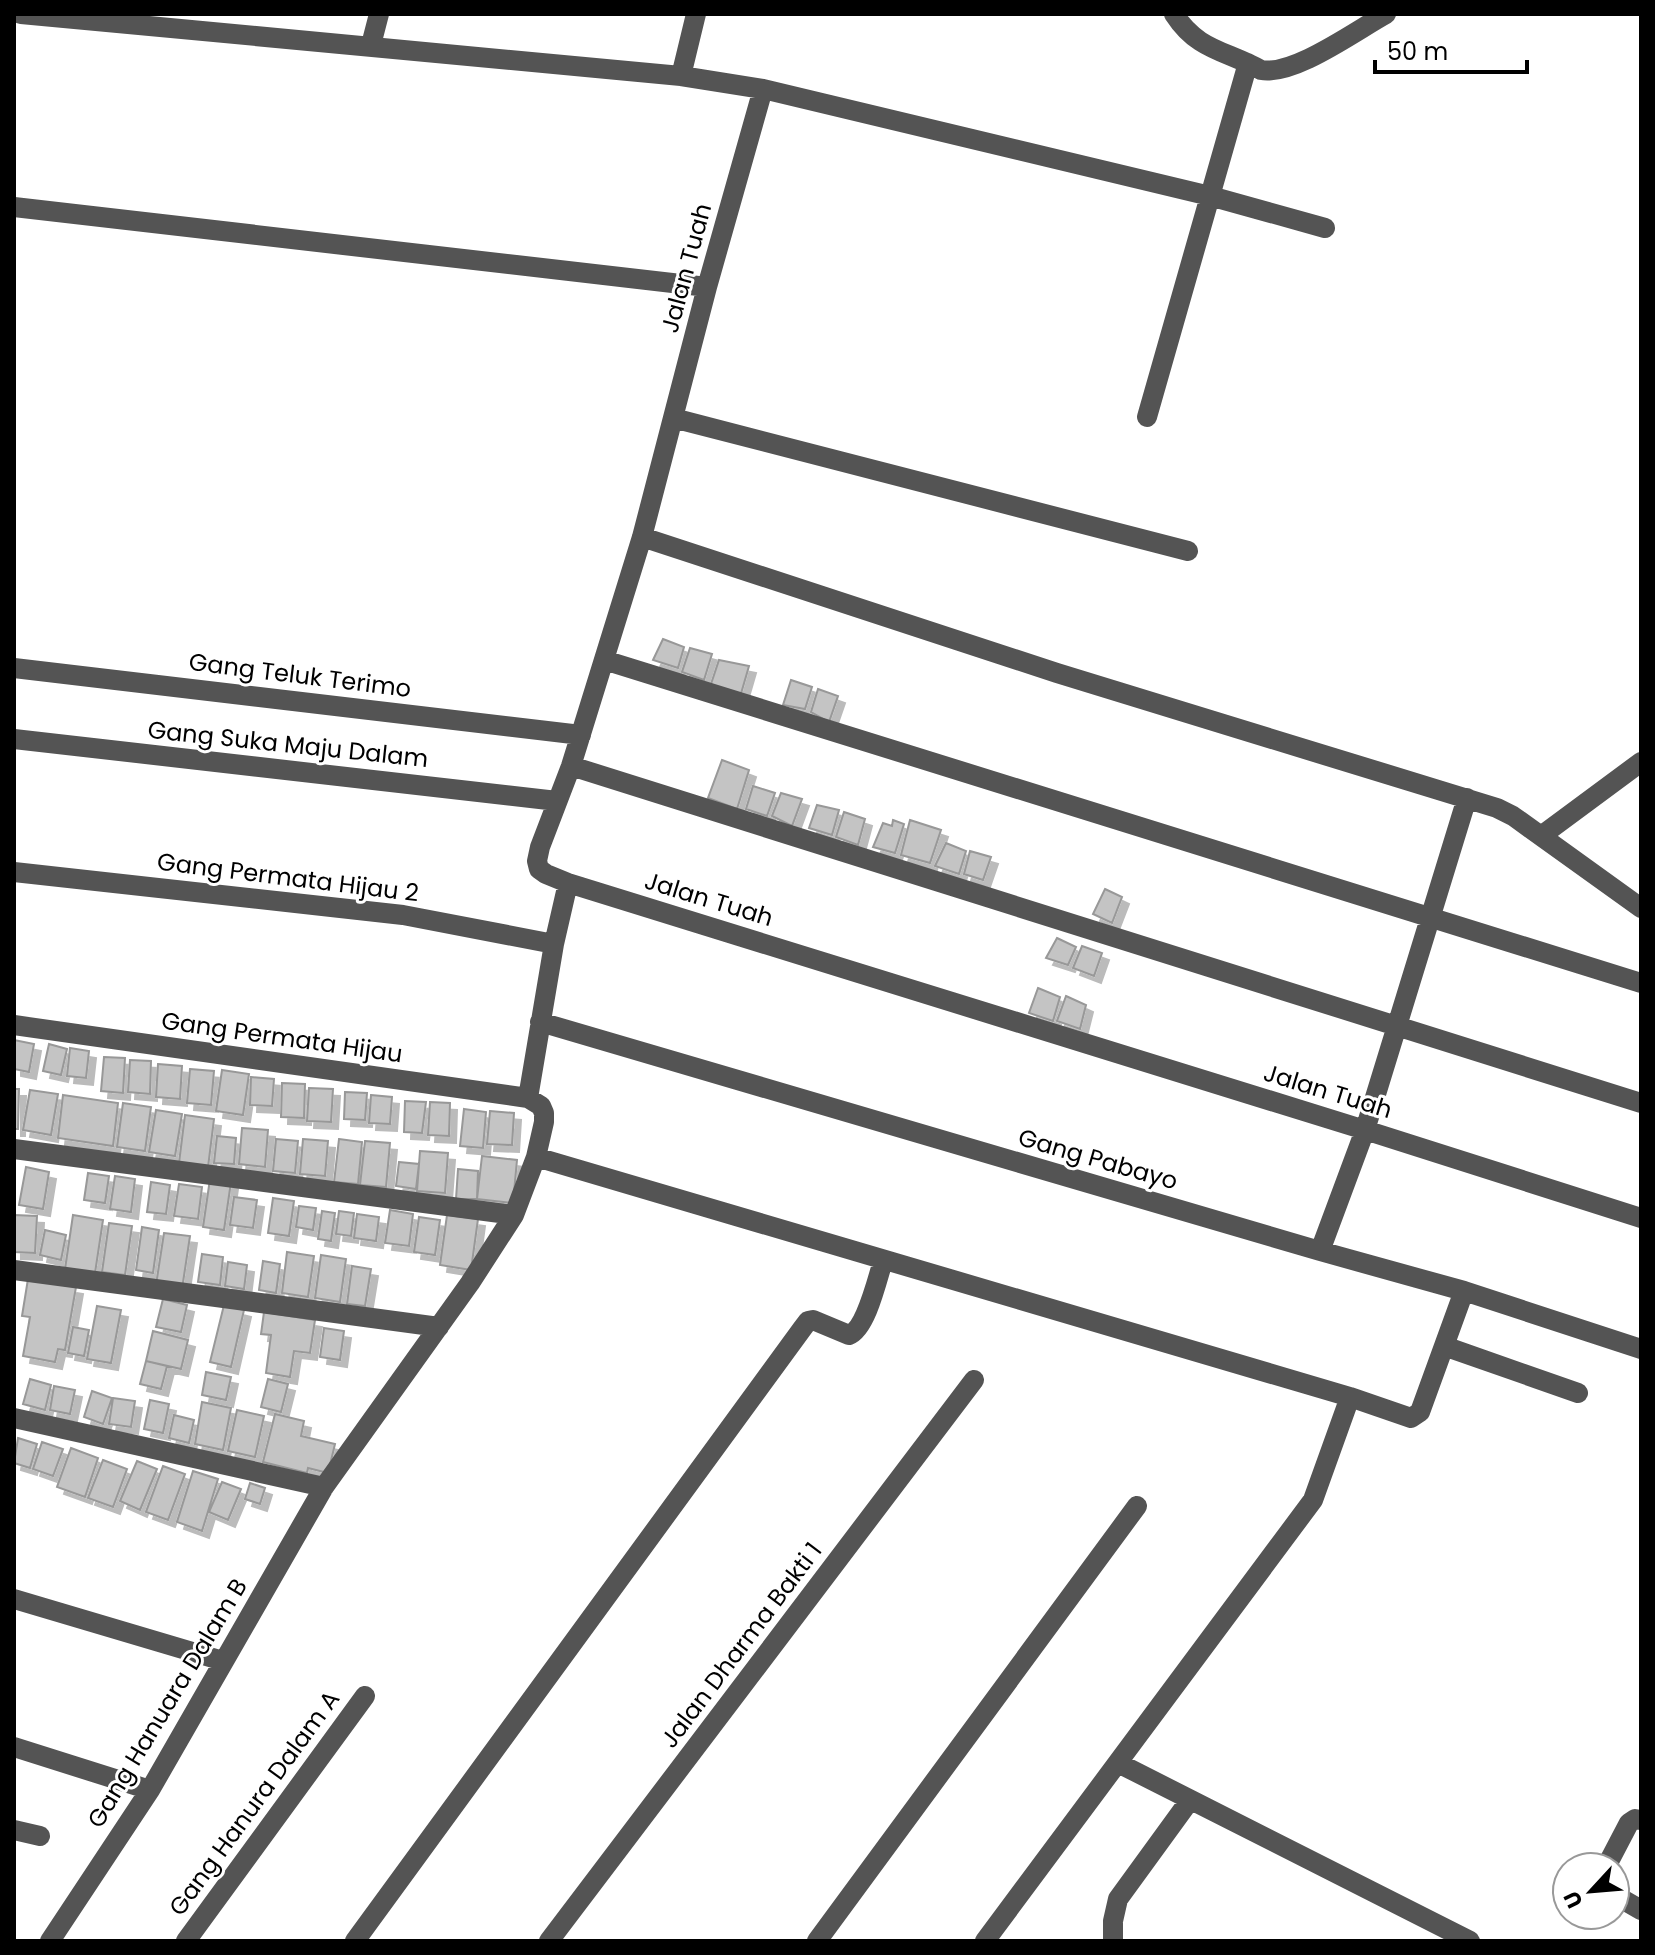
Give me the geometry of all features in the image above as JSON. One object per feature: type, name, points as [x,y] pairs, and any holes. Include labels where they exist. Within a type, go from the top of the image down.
[{"type":"street","points":[[21,14],[68,16],[681,76],[763,89],[1210,196],[1325,228]]},
{"type":"street","points":[[371,45],[379,14]]},
{"type":"street","points":[[681,76],[696,14]]},
{"type":"street","points":[[1174,14],[1187,33],[1199,43],[1261,70],[1282,71],[1386,14]]},
{"type":"street","points":[[1147,417],[1248,63]]},
{"type":"street","name":"Jalan Tuah","points":[[763,89],[707,287],[642,537],[571,766],[537,861],[539,869],[568,883],[1641,1218]]},
{"type":"street","points":[[14,207],[707,287]]},
{"type":"street","points":[[673,418],[1188,551]]},
{"type":"street","points":[[642,537],[1042,668],[1497,808],[1641,908]]},
{"type":"street","points":[[604,660],[1641,983]]},
{"type":"street","name":"Gang Teluk Terimo","points":[[14,668],[581,735]]},
{"type":"street","name":"Gang Suka Maju Dalam","points":[[14,739],[557,801]]},
{"type":"street","points":[[1541,836],[1641,762]]},
{"type":"street","points":[[571,766],[1641,1103]]},
{"type":"street","points":[[1320,1251],[1365,1130],[1467,798]]},
{"type":"street","name":"Gang Permata Hijau 2","points":[[14,872],[403,915],[554,944]]},
{"type":"street","name":"Gang Hanuara Dalam B","points":[[50,1941],[150,1790],[324,1487],[439,1327],[514,1215],[536,1157],[544,1122],[534,1102],[540,1022],[568,883]]},
{"type":"street","name":"Gang Pabayo","points":[[540,1022],[1464,1291],[1641,1349]]},
{"type":"street","name":"Gang Permata Hijau","points":[[14,1025],[534,1102]]},
{"type":"street","points":[[14,1149],[514,1215]]},
{"type":"street","points":[[536,1157],[1350,1397],[1411,1418],[1417,1415],[1464,1291]]},
{"type":"street","points":[[355,1941],[808,1321],[854,1334],[862,1322],[883,1261]]},
{"type":"street","points":[[14,1270],[439,1327]]},
{"type":"street","points":[[1444,1346],[1578,1393]]},
{"type":"street","name":"Jalan Dharma Bakti 1","points":[[549,1941],[974,1380]]},
{"type":"street","points":[[985,1941],[1313,1500],[1350,1397]]},
{"type":"street","points":[[14,1418],[324,1487]]},
{"type":"street","points":[[817,1941],[1137,1506]]},
{"type":"street","points":[[14,1599],[223,1661]]},
{"type":"street","name":"Gang Hanura Dalam A","points":[[186,1941],[365,1696]]},
{"type":"street","points":[[14,1747],[150,1790]]},
{"type":"street","points":[[1118,1763],[1470,1941]]},
{"type":"street","points":[[1113,1941],[1118,1899],[1190,1800]]},
{"type":"street","points":[[1614,1851],[1629,1823],[1635,1819],[1641,1820]]},
{"type":"street","points":[[14,1830],[40,1836]]},
{"type":"building","points":[[663,639],[684,647],[678,668],[653,660]]},
{"type":"building","points":[[690,648],[712,654],[704,680],[682,672]]},
{"type":"building","points":[[719,660],[749,666],[740,697],[710,687]]},
{"type":"building","points":[[791,680],[812,687],[805,709],[783,705]]},
{"type":"building","points":[[818,689],[838,696],[829,722],[811,712]]},
{"type":"building","points":[[722,760],[749,770],[737,809],[708,798]]},
{"type":"building","points":[[753,786],[775,793],[767,816],[746,809]]},
{"type":"building","points":[[781,793],[802,799],[792,826],[772,816]]},
{"type":"building","points":[[817,805],[839,810],[832,835],[809,828]]},
{"type":"building","points":[[844,812],[865,819],[858,845],[836,837]]},
{"type":"building","points":[[893,820],[904,824],[895,853],[873,847],[883,823],[892,826]]},
{"type":"building","points":[[910,820],[941,830],[930,863],[901,855]]},
{"type":"building","points":[[946,843],[966,851],[959,874],[935,866]]},
{"type":"building","points":[[970,851],[991,857],[983,880],[964,874]]},
{"type":"building","points":[[1105,889],[1122,897],[1112,923],[1093,914]]},
{"type":"building","points":[[1057,938],[1076,947],[1068,965],[1046,958]]},
{"type":"building","points":[[1082,946],[1102,953],[1094,976],[1073,968]]},
{"type":"building","points":[[1038,988],[1060,997],[1053,1021],[1029,1013]]},
{"type":"building","points":[[1066,996],[1086,1005],[1080,1029],[1057,1021]]},
{"type":"building","points":[[14,1040],[34,1044],[29,1072],[14,1069]]},
{"type":"building","points":[[49,1044],[67,1049],[61,1075],[43,1071]]},
{"type":"building","points":[[70,1048],[89,1051],[86,1078],[67,1076]]},
{"type":"building","points":[[104,1057],[125,1058],[123,1093],[101,1091]]},
{"type":"building","points":[[130,1060],[151,1061],[150,1094],[128,1092]]},
{"type":"building","points":[[158,1064],[182,1066],[180,1099],[156,1097]]},
{"type":"building","points":[[190,1069],[214,1071],[211,1105],[187,1103]]},
{"type":"building","points":[[222,1070],[249,1074],[243,1115],[216,1111]]},
{"type":"building","points":[[251,1077],[274,1079],[272,1106],[250,1105]]},
{"type":"building","points":[[282,1083],[305,1084],[304,1118],[281,1117]]},
{"type":"building","points":[[309,1088],[333,1089],[331,1122],[307,1121]]},
{"type":"building","points":[[14,1089],[19,1089],[18,1129],[14,1129]]},
{"type":"building","points":[[30,1090],[58,1094],[51,1135],[23,1130]]},
{"type":"building","points":[[345,1092],[367,1093],[365,1120],[344,1119]]},
{"type":"building","points":[[63,1095],[118,1103],[113,1146],[58,1138]]},
{"type":"building","points":[[371,1095],[392,1097],[390,1124],[369,1123]]},
{"type":"building","points":[[405,1101],[426,1102],[422,1133],[404,1132]]},
{"type":"building","points":[[430,1102],[450,1103],[449,1136],[428,1135]]},
{"type":"building","points":[[123,1103],[151,1107],[145,1151],[117,1147]]},
{"type":"building","points":[[464,1109],[486,1112],[483,1148],[460,1146]]},
{"type":"building","points":[[156,1110],[182,1114],[175,1156],[149,1152]]},
{"type":"building","points":[[490,1111],[514,1113],[512,1145],[487,1144]]},
{"type":"building","points":[[185,1115],[214,1119],[208,1167],[179,1163]]},
{"type":"building","points":[[242,1128],[268,1130],[265,1167],[239,1164]]},
{"type":"building","points":[[217,1136],[236,1138],[234,1164],[214,1163]]},
{"type":"building","points":[[276,1139],[298,1141],[295,1173],[273,1171]]},
{"type":"building","points":[[303,1139],[328,1141],[325,1176],[300,1174]]},
{"type":"building","points":[[339,1139],[362,1142],[358,1184],[334,1182]]},
{"type":"building","points":[[365,1141],[390,1143],[386,1187],[360,1185]]},
{"type":"building","points":[[420,1151],[448,1153],[445,1193],[417,1191]]},
{"type":"building","points":[[482,1156],[517,1160],[513,1203],[477,1199]]},
{"type":"building","points":[[399,1162],[419,1164],[416,1189],[396,1186]]},
{"type":"building","points":[[26,1167],[49,1172],[43,1209],[19,1205]]},
{"type":"building","points":[[458,1169],[478,1171],[477,1199],[456,1199]]},
{"type":"building","points":[[88,1173],[109,1176],[105,1203],[84,1200]]},
{"type":"building","points":[[115,1176],[135,1179],[131,1212],[110,1209]]},
{"type":"building","points":[[210,1179],[231,1182],[224,1230],[203,1227]]},
{"type":"building","points":[[151,1182],[170,1185],[166,1214],[147,1212]]},
{"type":"building","points":[[179,1184],[202,1187],[198,1219],[174,1216]]},
{"type":"building","points":[[234,1197],[257,1200],[253,1228],[230,1225]]},
{"type":"building","points":[[273,1198],[294,1201],[289,1236],[268,1233]]},
{"type":"building","points":[[299,1206],[316,1208],[313,1230],[296,1227]]},
{"type":"building","points":[[390,1210],[413,1214],[409,1246],[385,1243]]},
{"type":"building","points":[[322,1211],[335,1213],[331,1241],[318,1239]]},
{"type":"building","points":[[339,1211],[354,1213],[351,1236],[336,1234]]},
{"type":"building","points":[[357,1214],[379,1217],[376,1241],[354,1238]]},
{"type":"building","points":[[14,1215],[37,1216],[35,1253],[14,1252]]},
{"type":"building","points":[[73,1215],[103,1220],[95,1273],[65,1269]]},
{"type":"building","points":[[447,1215],[478,1219],[471,1270],[440,1265]]},
{"type":"building","points":[[419,1217],[440,1220],[435,1255],[414,1252]]},
{"type":"building","points":[[109,1223],[132,1226],[125,1275],[102,1272]]},
{"type":"building","points":[[142,1227],[159,1230],[153,1273],[136,1270]]},
{"type":"building","points":[[45,1230],[66,1235],[61,1260],[40,1255]]},
{"type":"building","points":[[164,1233],[190,1236],[182,1289],[156,1285]]},
{"type":"building","points":[[287,1252],[314,1256],[308,1297],[282,1293]]},
{"type":"building","points":[[202,1254],[223,1257],[220,1285],[198,1282]]},
{"type":"building","points":[[321,1255],[346,1259],[340,1302],[315,1298]]},
{"type":"building","points":[[263,1261],[280,1264],[276,1293],[259,1290]]},
{"type":"building","points":[[228,1262],[247,1265],[244,1289],[225,1286]]},
{"type":"building","points":[[352,1266],[371,1269],[365,1306],[347,1304]]},
{"type":"building","points":[[28,1279],[76,1287],[65,1350],[58,1349],[55,1362],[23,1356],[30,1317],[22,1316]]},
{"type":"building","points":[[163,1299],[187,1305],[181,1332],[156,1327]]},
{"type":"building","points":[[224,1305],[244,1310],[231,1367],[210,1362]]},
{"type":"building","points":[[97,1306],[121,1310],[111,1363],[87,1359]]},
{"type":"building","points":[[264,1312],[315,1320],[310,1353],[294,1351],[290,1377],[266,1373],[271,1335],[261,1334]]},
{"type":"building","points":[[73,1327],[89,1330],[84,1356],[68,1353]]},
{"type":"building","points":[[324,1328],[344,1331],[340,1360],[320,1357]]},
{"type":"building","points":[[153,1331],[188,1340],[181,1369],[146,1361]]},
{"type":"building","points":[[146,1361],[167,1366],[161,1389],[140,1384]]},
{"type":"building","points":[[206,1372],[231,1377],[226,1400],[202,1395]]},
{"type":"building","points":[[30,1379],[51,1385],[45,1410],[23,1404]]},
{"type":"building","points":[[268,1379],[288,1384],[281,1412],[261,1407]]},
{"type":"building","points":[[54,1386],[75,1390],[70,1414],[50,1410]]},
{"type":"building","points":[[92,1391],[112,1398],[103,1424],[84,1417]]},
{"type":"building","points":[[113,1398],[135,1401],[131,1427],[109,1424]]},
{"type":"building","points":[[150,1400],[169,1404],[163,1433],[144,1429]]},
{"type":"building","points":[[202,1402],[231,1408],[223,1450],[195,1444]]},
{"type":"building","points":[[237,1410],[264,1416],[255,1457],[228,1451]]},
{"type":"building","points":[[275,1414],[304,1421],[301,1436],[335,1444],[328,1473],[308,1468],[307,1473],[263,1462]]},
{"type":"building","points":[[174,1415],[194,1420],[189,1443],[169,1438]]},
{"type":"building","points":[[18,1438],[37,1444],[30,1468],[14,1463]]},
{"type":"building","points":[[42,1442],[63,1449],[53,1476],[33,1469]]},
{"type":"building","points":[[71,1448],[98,1458],[85,1497],[57,1487]]},
{"type":"building","points":[[103,1460],[127,1469],[113,1507],[88,1498]]},
{"type":"building","points":[[137,1461],[157,1469],[140,1510],[120,1501]]},
{"type":"building","points":[[163,1466],[185,1474],[168,1520],[146,1512]]},
{"type":"building","points":[[193,1471],[218,1479],[202,1531],[177,1522]]},
{"type":"building","points":[[222,1482],[241,1489],[228,1520],[209,1512]]},
{"type":"building","points":[[250,1483],[265,1488],[260,1504],[245,1499]]}]
